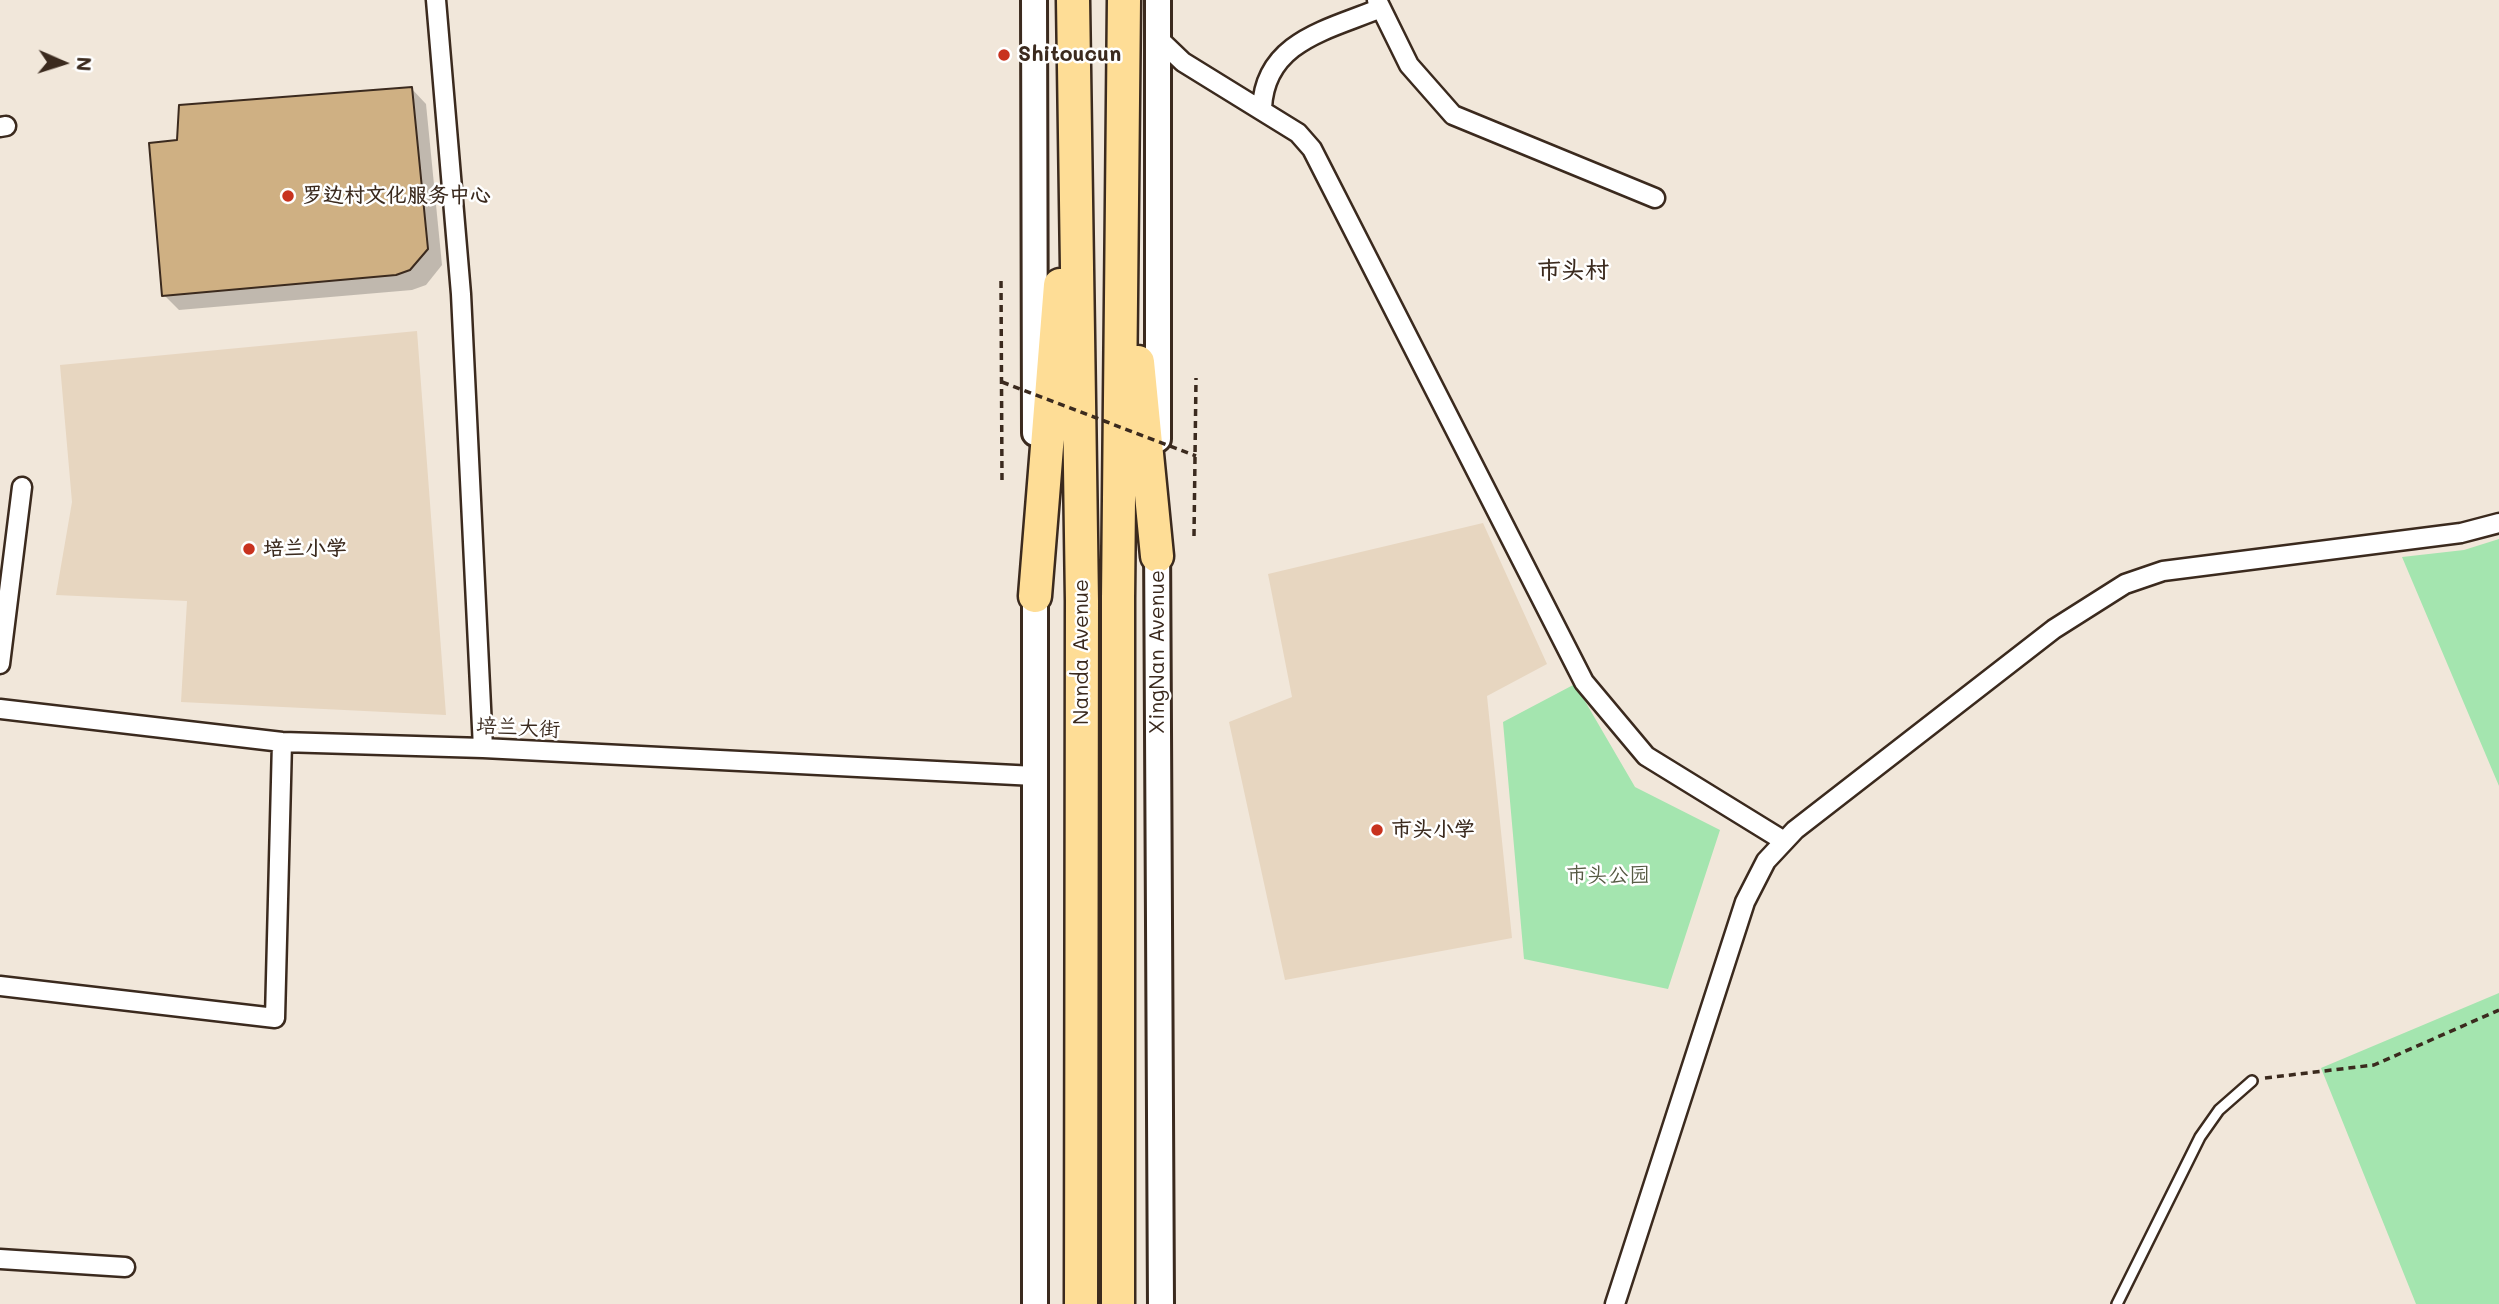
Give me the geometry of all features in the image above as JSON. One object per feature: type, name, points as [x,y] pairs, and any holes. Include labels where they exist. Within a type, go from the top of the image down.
[{"type":"highway","name":"Nanda Avenue","points":[[1073,0],[1082,601],[1081,1304]]},
{"type":"highway","name":"Nanda Avenue","points":[[1118,1304],[1118,598],[1124,0]]},
{"type":"highway","points":[[1035,596],[1075,92]]},
{"type":"highway","points":[[1122,198],[1157,556]]},
{"type":"main road","points":[[1034,0],[1035,1304]]},
{"type":"main road","name":"XingNan Avenue","points":[[1158,0],[1157,556],[1161,1304]]},
{"type":"street","points":[[436,0],[461,294],[483,748]]},
{"type":"street","points":[[1262,108],[1263,89],[1273,63],[1301,41],[1379,4],[1409,65],[1453,115],[1656,198]]},
{"type":"street","points":[[1159,39],[1184,62],[1262,108],[1298,133],[1312,149],[1584,681],[1646,756],[1784,841]]},
{"type":"street","points":[[0,664],[4,593],[22,487]]},
{"type":"street","points":[[1615,1304],[1745,902],[1766,861],[1784,841],[2054,629],[2125,584],[2164,571],[2461,533],[2499,523]]},
{"type":"street","name":"培兰大街","points":[[0,709],[282,742],[483,748],[1035,776]]},
{"type":"street","points":[[0,986],[275,1018],[282,742]]},
{"type":"street","points":[[0,1259],[125,1267]]},
{"type":"lane","points":[[2117,1304],[2200,1137],[2220,1110],[2252,1081]]},
{"type":"path","points":[[1001,281],[1002,483]]},
{"type":"path","points":[[1194,536],[1196,378]]},
{"type":"path","points":[[1002,382],[1196,456]]},
{"type":"path","points":[[2252,1081],[2292,1073],[2340,1071],[2374,1065],[2499,1010]]},
{"type":"shaded area","name":"培兰小学","points":[[417,331],[446,715],[181,702],[187,601],[56,595],[72,502],[60,365]]},
{"type":"shaded area","name":"市头小学","points":[[1483,523],[1547,664],[1487,696],[1512,938],[1285,980],[1229,722],[1292,697],[1268,574]]},
{"type":"green space","points":[[2499,539],[2499,786],[2402,557],[2464,550]]},
{"type":"green space","name":"市头公园","points":[[1575,684],[1635,787],[1720,830],[1668,989],[1524,959],[1503,722]]},
{"type":"green space","points":[[2499,993],[2499,1304],[2416,1304],[2321,1068]]},
{"type":"building","name":"罗边村文化服务中心","points":[[412,87],[428,249],[410,270],[396,275],[162,296],[149,143],[177,140],[179,105]]},
{"type":"place","name":"Shitoucun","points":[[1004,55]]},
{"type":"place","name":"罗边村文化服务中心","points":[[288,196]]},
{"type":"place","name":"培兰小学","points":[[249,549]]},
{"type":"place","name":"市头小学","points":[[1377,830]]},
{"type":"district","name":"市头村","points":[[1573,271]]}]
